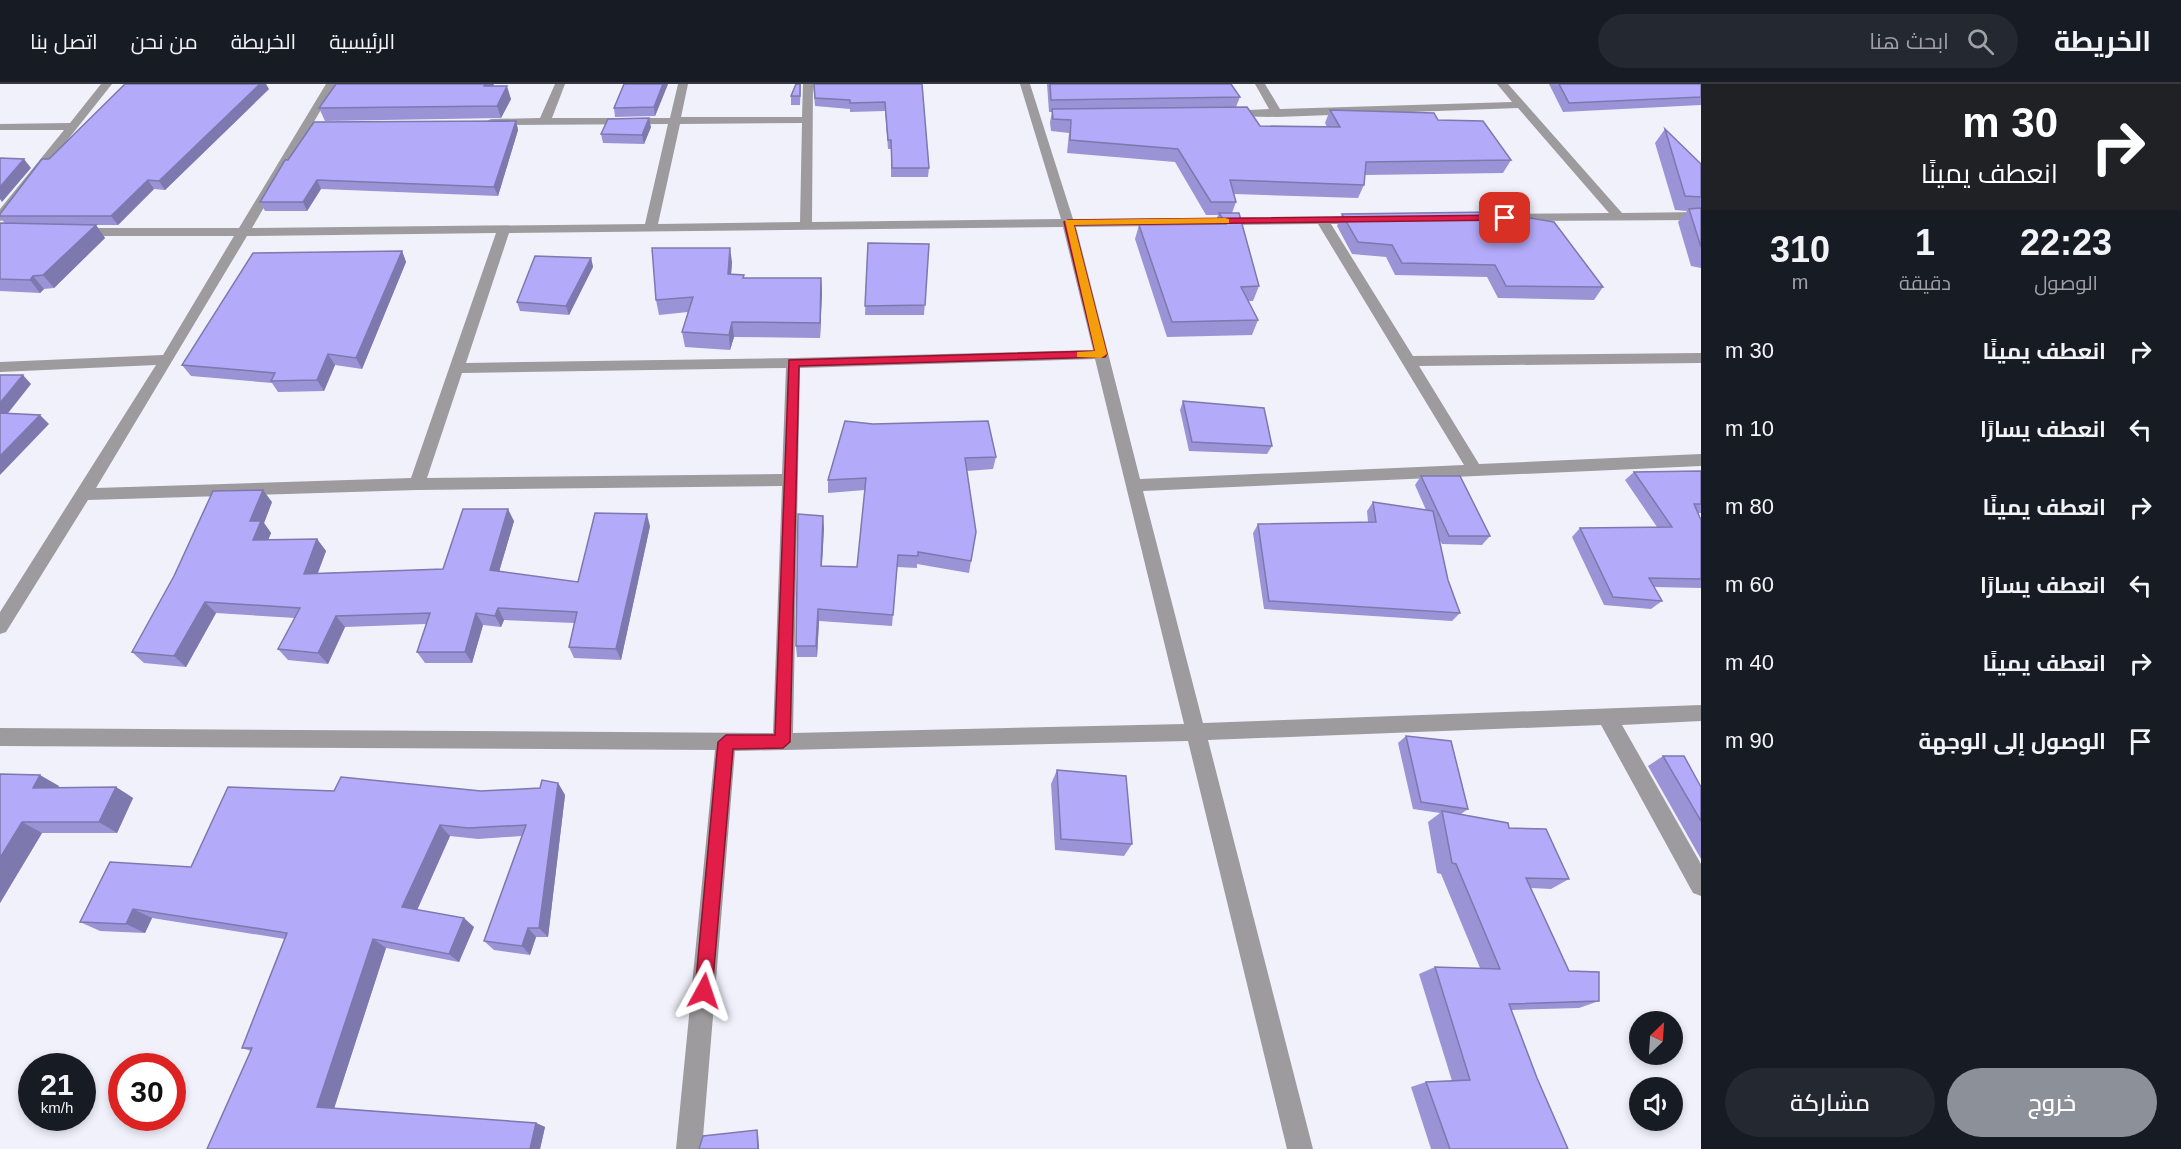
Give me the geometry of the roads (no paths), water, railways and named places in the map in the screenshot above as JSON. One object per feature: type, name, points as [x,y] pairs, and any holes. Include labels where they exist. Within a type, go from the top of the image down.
[{"type":"street","points":[[0,217],[107,84]]},
{"type":"street","points":[[0,627],[167,360],[241,232],[312,126],[331,84]]},
{"type":"street","points":[[546,121],[560,84]]},
{"type":"street","points":[[651,227],[683,84]]},
{"type":"street","points":[[806,226],[808,84]]},
{"type":"street","points":[[1025,84],[1041,117],[1300,1149]]},
{"type":"street","points":[[1260,84],[1277,114]]},
{"type":"street","points":[[1502,84],[1619,217]]},
{"type":"street","points":[[1219,114],[1521,105]]},
{"type":"street","points":[[474,123],[808,120]]},
{"type":"street","points":[[0,127],[74,126]]},
{"type":"street","points":[[1488,218],[1701,216]]},
{"type":"street","points":[[69,231],[241,232],[1382,219]]},
{"type":"street","points":[[1322,220],[1475,470]]},
{"type":"street","points":[[417,484],[504,229]]},
{"type":"street","points":[[457,368],[793,363],[1101,354]]},
{"type":"street","points":[[1408,361],[1701,358]]},
{"type":"street","points":[[0,367],[167,360]]},
{"type":"street","points":[[783,742],[793,363]]},
{"type":"street","points":[[1134,485],[1701,460]]},
{"type":"street","points":[[83,494],[417,484],[791,480]]},
{"type":"street","points":[[0,737],[783,742],[1194,732],[1701,713]]},
{"type":"street","points":[[1607,717],[1701,885]]},
{"type":"street","points":[[689,1149],[726,742]]}]
